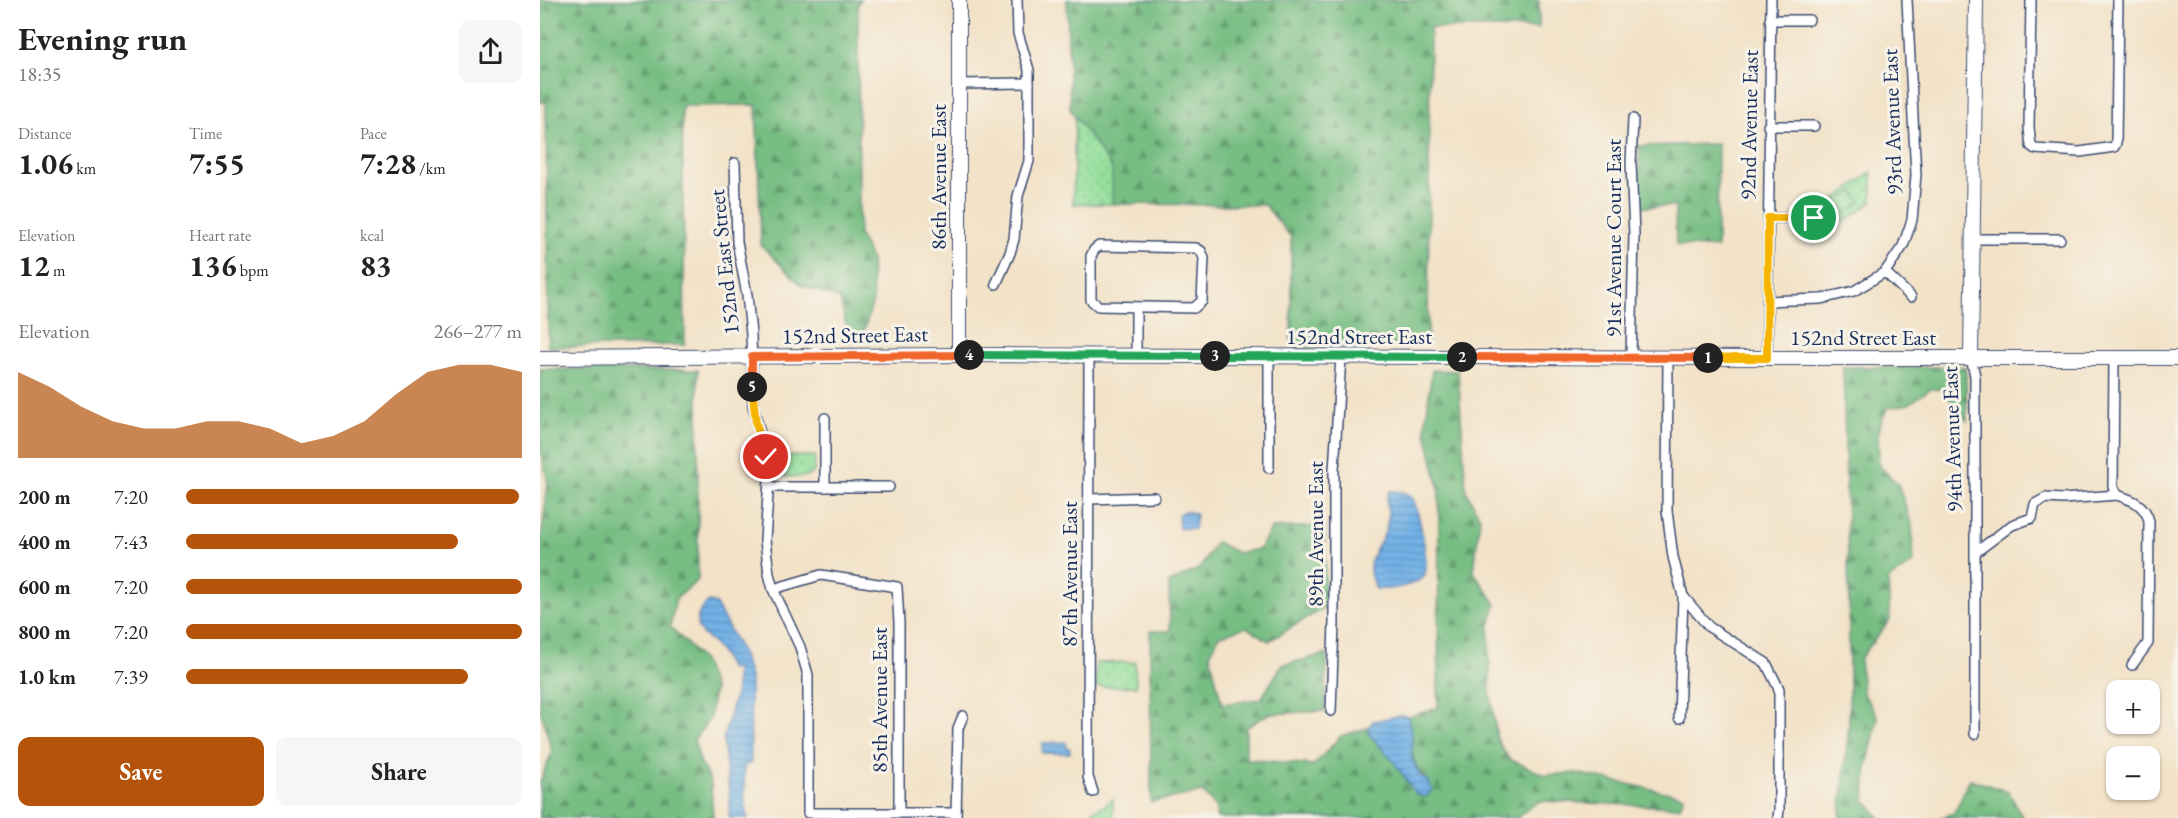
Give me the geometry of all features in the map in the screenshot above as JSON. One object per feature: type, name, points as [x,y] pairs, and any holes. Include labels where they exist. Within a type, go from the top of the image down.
[{"type":"street","name":"86th Avenue East","points":[[959,0],[959,355]]},
{"type":"street","points":[[996,284],[1014,239],[1018,196],[1029,161],[1029,83],[1027,63],[1018,33],[1017,0]]},
{"type":"street","name":"92nd Avenue East","points":[[1767,358],[1771,0]]},
{"type":"street","name":"93rd Avenue East","points":[[1885,272],[1903,246],[1912,220],[1915,187],[1907,0]]},
{"type":"street","name":"94th Avenue East","points":[[1975,734],[1975,376],[1971,357],[1976,0]]},
{"type":"street","points":[[2031,0],[2029,129],[2031,146],[2035,149],[2080,152],[2114,147],[2117,133],[2118,0]]},
{"type":"street","points":[[1770,20],[1809,20]]},
{"type":"street","points":[[960,84],[1029,83]]},
{"type":"street","name":"91st Avenue Court East","points":[[1632,357],[1634,235],[1631,163],[1633,119]]},
{"type":"street","points":[[1768,126],[1814,126]]},
{"type":"street","name":"152nd East Street","points":[[735,163],[737,242],[747,295],[753,406],[766,457],[769,487],[765,540],[769,574],[795,634],[808,675],[808,813],[899,813]]},
{"type":"street","points":[[1768,218],[1814,218]]},
{"type":"street","points":[[1973,239],[2060,238]]},
{"type":"street","points":[[1102,246],[1193,247],[1201,251],[1204,258],[1204,298],[1197,306],[1194,308],[1136,308],[1098,306],[1091,300],[1091,256],[1096,248],[1102,246]]},
{"type":"street","points":[[1767,301],[1832,298],[1860,288],[1885,272],[1911,297]]},
{"type":"street","points":[[1136,308],[1136,356]]},
{"type":"street","name":"152nd Street East","points":[[540,358],[959,355],[2178,358]]},
{"type":"street","name":"87th Avenue East","points":[[1089,356],[1088,777],[1093,792]]},
{"type":"street","points":[[1269,356],[1269,468]]},
{"type":"street","name":"89th Avenue East","points":[[1331,711],[1334,470],[1341,357]]},
{"type":"street","points":[[1668,357],[1667,511],[1672,557],[1683,596],[1679,718]]},
{"type":"street","points":[[2114,358],[2114,487],[2116,495]]},
{"type":"street","points":[[825,418],[825,487]]},
{"type":"street","points":[[769,487],[889,487]]},
{"type":"street","points":[[1976,552],[2012,525],[2032,518],[2035,504],[2046,498],[2116,495],[2136,501],[2145,510],[2149,521],[2149,633],[2146,648],[2132,665]]},
{"type":"street","points":[[1089,499],[1154,497]]},
{"type":"street","name":"85th Avenue East","points":[[774,589],[821,575],[897,587],[899,813]]},
{"type":"street","points":[[1683,596],[1709,627],[1766,663],[1779,689],[1778,818]]},
{"type":"street","points":[[899,813],[956,815],[958,728],[963,716]]},
{"type":"green space","points":[[540,0],[861,0],[858,4],[859,235],[871,259],[873,301],[861,340],[850,341],[840,299],[801,285],[761,245],[756,105],[682,106],[685,345],[548,347],[546,102],[540,102]]},
{"type":"green space","points":[[1067,0],[1539,0],[1539,28],[1430,28],[1428,343],[1291,349],[1291,237],[1265,205],[1112,204],[1112,168],[1070,109]]},
{"type":"green space","points":[[1075,116],[1112,168],[1112,204],[1073,204]]},
{"type":"green space","points":[[1718,144],[1717,248],[1676,245],[1675,206],[1640,207],[1639,146]]},
{"type":"green space","points":[[1872,172],[1872,202],[1825,235],[1821,229],[1827,219],[1824,207]]},
{"type":"green space","points":[[1853,191],[1861,202],[1845,213],[1837,201]]},
{"type":"green space","points":[[1843,367],[1966,367],[1967,421],[1942,389],[1930,389],[1909,404],[1887,408],[1878,430],[1879,466],[1898,484],[1912,525],[1914,562],[1888,580],[1890,620],[1860,659],[1863,693],[1878,717],[1867,766],[1865,800],[1880,818],[1840,818],[1849,724],[1849,604]]},
{"type":"green space","points":[[540,369],[698,370],[698,580],[676,599],[670,626],[703,661],[714,689],[710,718],[694,740],[701,764],[711,783],[713,818],[540,818],[540,782],[552,752],[540,709],[540,547],[548,484],[540,447]]},
{"type":"green space","points":[[1432,370],[1458,371],[1466,490],[1480,518],[1474,572],[1496,604],[1489,629],[1490,690],[1497,740],[1509,759],[1545,775],[1576,773],[1684,796],[1680,807],[1540,801],[1519,815],[1519,818],[1217,818],[1216,808],[1203,792],[1151,802],[1150,631],[1170,631],[1169,583],[1200,568],[1216,542],[1238,553],[1259,549],[1272,528],[1325,526],[1325,607],[1269,641],[1246,627],[1219,636],[1210,655],[1222,704],[1261,699],[1282,665],[1327,654],[1325,711],[1268,714],[1246,728],[1246,759],[1314,765],[1341,736],[1368,728],[1369,734],[1394,762],[1429,782],[1422,776],[1414,761],[1408,717],[1438,708],[1439,489],[1425,428]]},
{"type":"green space","points":[[778,456],[815,456],[814,472],[798,477],[781,474]]},
{"type":"green space","points":[[1135,662],[1136,686],[1096,687],[1096,663]]},
{"type":"green space","points":[[1970,779],[2009,792],[2023,818],[1940,818],[1954,813]]},
{"type":"green space","points":[[1113,799],[1113,818],[1092,818],[1093,810]]},
{"type":"water","points":[[1390,491],[1407,494],[1414,502],[1424,542],[1426,570],[1424,577],[1407,585],[1376,589],[1371,578],[1371,559],[1386,528],[1387,498]]},
{"type":"water","points":[[1184,511],[1196,515],[1194,529],[1179,528],[1178,515]]},
{"type":"water","points":[[709,602],[716,604],[740,649],[750,678],[751,764],[744,765],[745,805],[748,818],[729,818],[730,802],[723,739],[736,691],[736,669],[730,669],[722,655],[698,627],[698,615]]},
{"type":"water","points":[[1403,715],[1408,717],[1412,739],[1412,759],[1420,776],[1429,782],[1432,790],[1426,797],[1416,794],[1394,762],[1369,734],[1368,728],[1373,721]]},
{"type":"water","points":[[1066,742],[1070,753],[1042,753],[1042,743]]},
{"type":"route","points":[[766,457],[753,406],[752,357],[959,355],[1767,358],[1768,218],[1814,218]]}]
